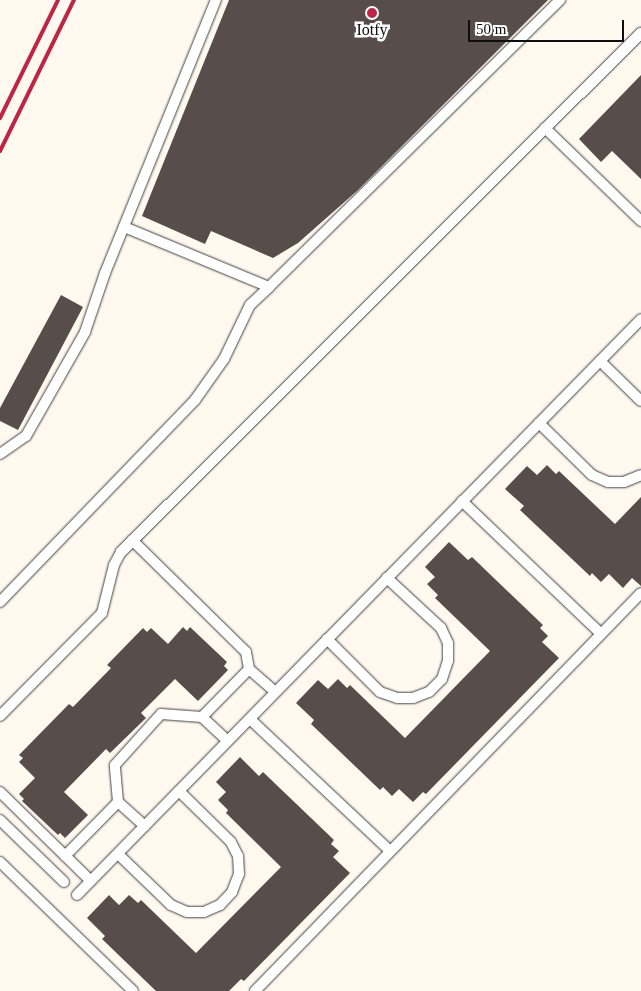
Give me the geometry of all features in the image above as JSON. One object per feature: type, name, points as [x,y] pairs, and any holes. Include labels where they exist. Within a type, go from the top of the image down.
[{"type":"lane","points":[[0,454],[26,436],[85,332],[124,227],[216,0]]},
{"type":"lane","points":[[0,602],[195,400],[224,359],[250,305],[560,0]]},
{"type":"lane","points":[[0,716],[102,612],[116,558],[132,540],[641,33]]},
{"type":"lane","points":[[545,128],[641,221]]},
{"type":"lane","points":[[124,227],[269,287]]},
{"type":"lane","points":[[77,895],[641,319]]},
{"type":"lane","points":[[600,361],[641,401]]},
{"type":"lane","points":[[539,423],[592,475],[608,482],[624,482],[641,475]]},
{"type":"lane","points":[[462,501],[600,633]]},
{"type":"lane","points":[[132,540],[246,652],[249,669],[274,692]]},
{"type":"lane","points":[[326,639],[380,692],[397,698],[413,698],[436,686],[442,679],[448,661],[448,643],[441,628],[387,578]]},
{"type":"lane","points":[[256,991],[389,850],[641,593]]},
{"type":"lane","points":[[202,717],[249,669]]},
{"type":"lane","points":[[146,826],[118,802],[115,765],[161,714],[202,717],[228,741]]},
{"type":"lane","points":[[250,719],[389,850]]},
{"type":"lane","points":[[118,854],[171,905],[187,912],[204,912],[220,905],[232,892],[239,874],[238,856],[231,842],[179,791]]},
{"type":"lane","points":[[0,792],[91,881]]},
{"type":"lane","points":[[65,856],[118,802]]},
{"type":"lane","points":[[0,820],[64,882]]},
{"type":"lane","points":[[0,862],[133,991]]},
{"type":"building","points":[[229,0],[548,0],[358,190],[298,243],[273,258],[211,231],[205,244],[142,216]]},
{"type":"building","points":[[641,75],[641,179],[612,151],[601,162],[579,139]]},
{"type":"building","points":[[61,295],[83,307],[18,430],[0,421],[0,408]]},
{"type":"building","points":[[547,465],[556,474],[559,471],[615,524],[641,497],[641,586],[632,578],[623,588],[609,574],[601,582],[592,573],[590,576],[520,510],[524,506],[505,489],[527,466],[537,475]]},
{"type":"building","points":[[449,542],[468,560],[472,557],[543,625],[540,628],[548,636],[542,642],[559,658],[426,794],[423,792],[413,802],[399,789],[392,796],[383,787],[380,790],[311,724],[314,720],[296,703],[318,680],[328,689],[338,679],[347,688],[350,685],[405,738],[490,651],[435,598],[438,595],[427,584],[435,577],[425,567]]},
{"type":"building","points":[[183,627],[187,631],[190,627],[227,662],[224,666],[228,670],[198,701],[175,679],[141,713],[146,718],[110,753],[106,749],[64,792],[88,815],[65,838],[60,833],[58,835],[22,801],[24,799],[19,794],[35,778],[19,762],[23,758],[19,755],[69,704],[73,707],[111,668],[107,665],[143,628],[147,632],[151,628],[168,644]]},
{"type":"building","points":[[240,757],[259,776],[263,772],[334,840],[331,844],[339,851],[333,857],[350,873],[244,981],[241,979],[229,991],[156,991],[102,939],[105,936],[87,918],[109,895],[119,905],[129,895],[138,903],[141,900],[196,953],[281,867],[226,813],[228,810],[218,800],[226,792],[216,782]]},
{"type":"railway","points":[[0,118],[58,0]]},
{"type":"railway","points":[[0,151],[74,0]]},
{"type":"place","name":"Iotfy","points":[[372,13]]}]
